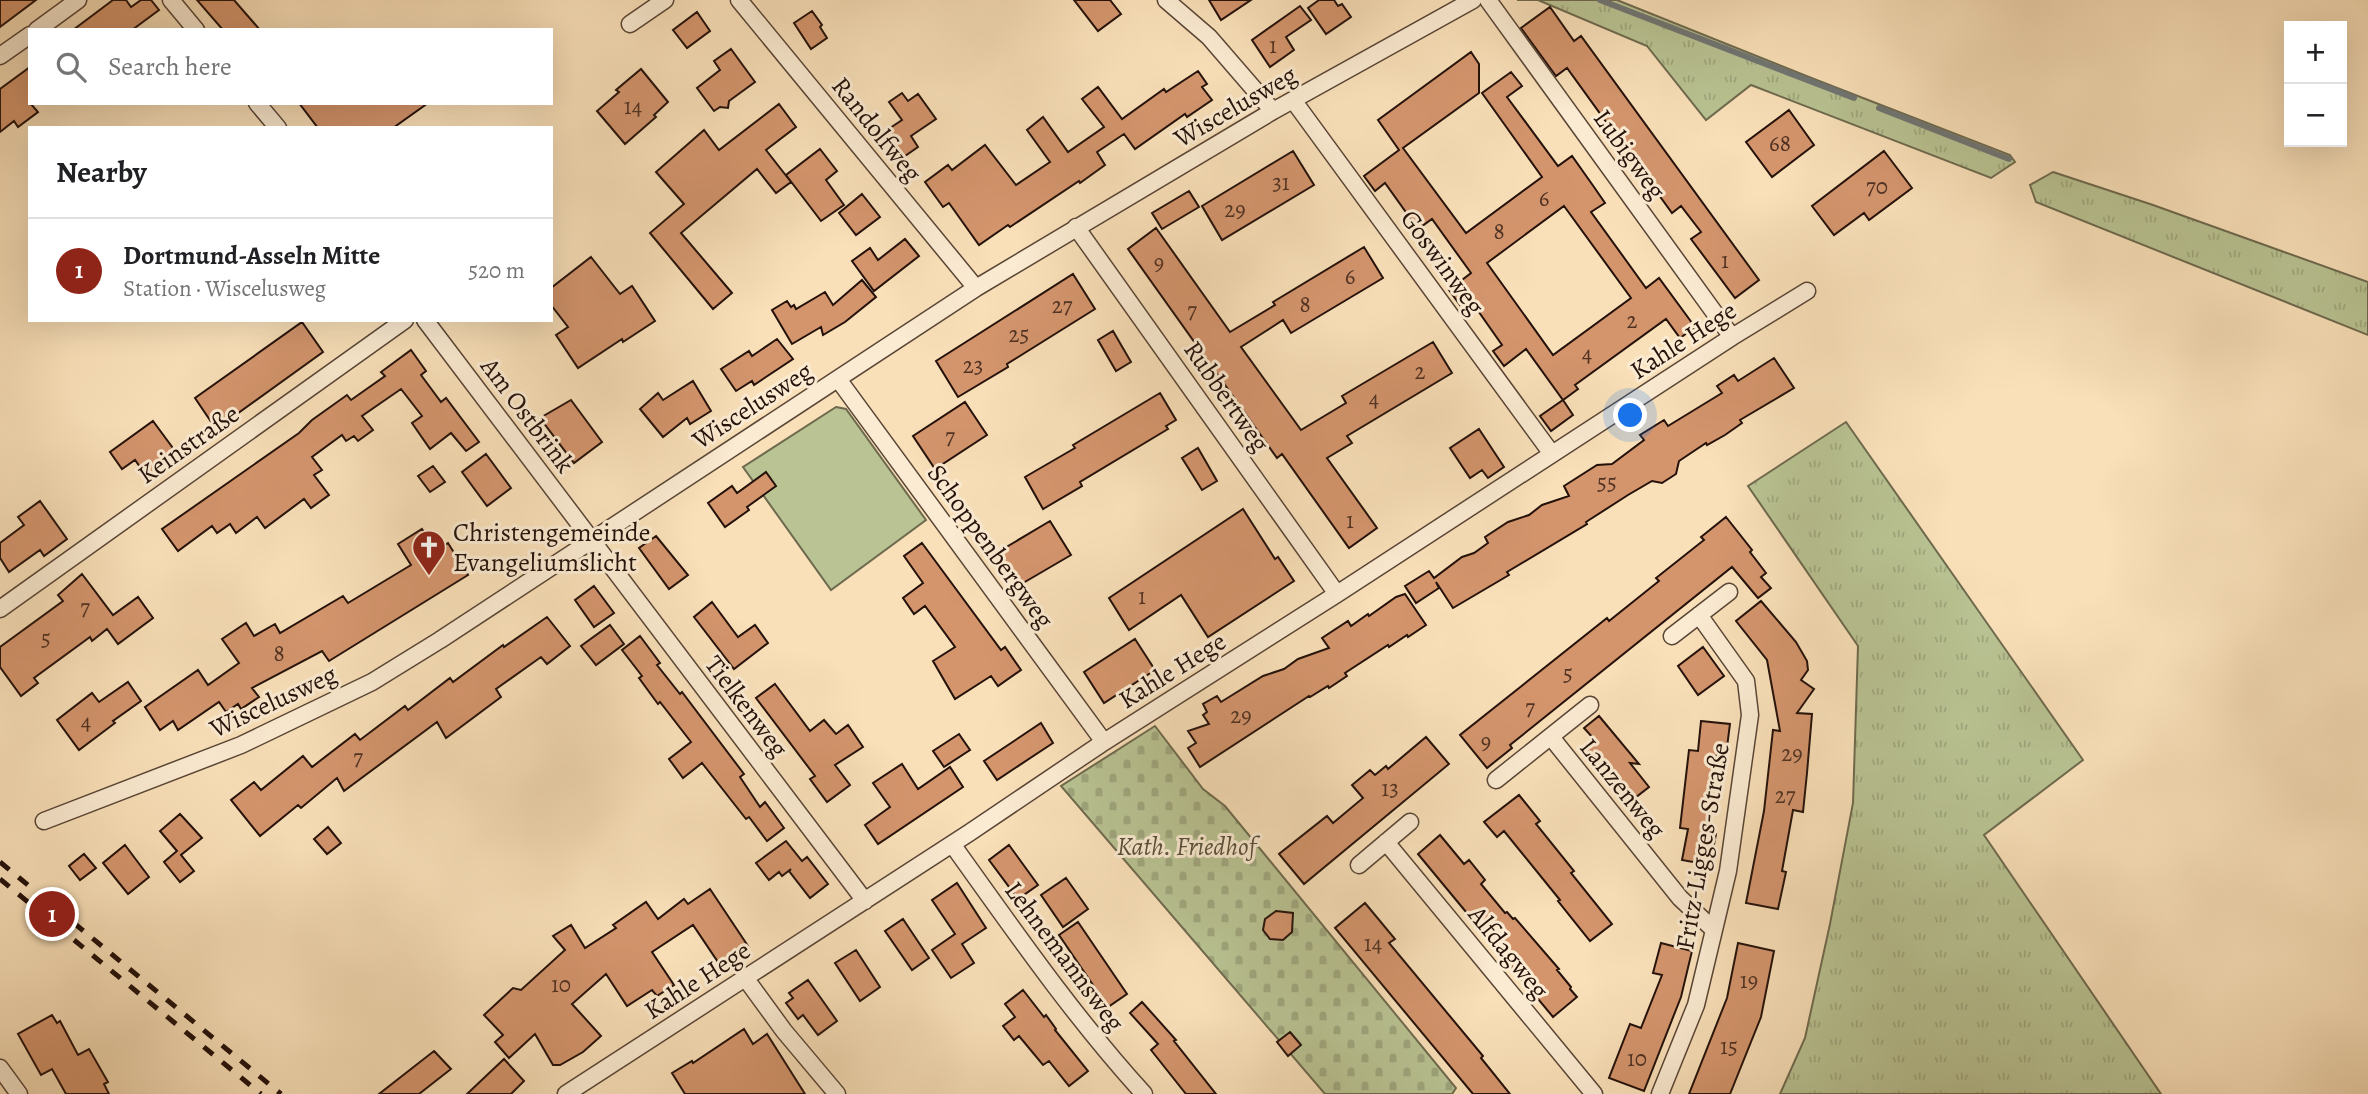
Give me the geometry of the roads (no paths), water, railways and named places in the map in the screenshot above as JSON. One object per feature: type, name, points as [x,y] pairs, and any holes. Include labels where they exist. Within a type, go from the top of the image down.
[{"type":"street","points":[[40,28],[78,0]]},
{"type":"street","points":[[171,0],[194,28]]},
{"type":"street","points":[[630,24],[665,0]]},
{"type":"street","name":"Randolfweg","points":[[739,0],[976,288]]},
{"type":"street","points":[[1166,0],[1209,37],[1273,111]]},
{"type":"street","name":"Wiscelusweg","points":[[44,821],[241,745],[372,682],[976,288],[1273,111],[1473,0]]},
{"type":"street","name":"Lubigweg","points":[[1488,0],[1732,337]]},
{"type":"street","points":[[0,56],[28,36]]},
{"type":"street","name":"Goswinweg","points":[[1293,100],[1552,454]]},
{"type":"street","points":[[259,105],[276,126]]},
{"type":"street","name":"Rubbertweg","points":[[1076,227],[1337,594]]},
{"type":"street","name":"Kahle Hege","points":[[566,1094],[746,979],[1104,742],[1807,291]]},
{"type":"street","name":"Keinstraße","points":[[0,609],[402,322]]},
{"type":"street","name":"Am Ostbrink","points":[[427,322],[591,540]]},
{"type":"street","name":"Schoppenbergweg","points":[[838,379],[1104,742]]},
{"type":"street","name":"Tielkenweg","points":[[591,540],[865,901]]},
{"type":"street","points":[[1672,636],[1729,592]]},
{"type":"street","name":"Fritz-Ligges-Straße","points":[[1660,1094],[1696,1005],[1714,930],[1728,871],[1750,715],[1746,681],[1699,615]]},
{"type":"street","name":"Lanzenweg","points":[[1496,780],[1590,705]]},
{"type":"street","name":"Lanzenweg","points":[[1550,737],[1680,898],[1714,930]]},
{"type":"street","points":[[1359,865],[1409,822]]},
{"type":"street","name":"Alfdagweg","points":[[1386,842],[1594,1094]]},
{"type":"street","name":"Lehnemannsweg","points":[[952,844],[1037,963],[1100,1044],[1144,1094]]},
{"type":"street","points":[[746,979],[784,1031],[837,1094]]},
{"type":"street","points":[[0,1068],[19,1094]]},
{"type":"waterway","points":[[1600,0],[1854,98]]},
{"type":"waterway","points":[[1879,108],[2009,159]]},
{"type":"railway","points":[[0,862],[281,1094]]},
{"type":"railway","points":[[0,879],[261,1094]]},
{"type":"place","name":"Christengemeinde Evangeliumslicht","points":[[429,577]]},
{"type":"place","name":"Dortmund-Asseln Mitte","points":[[52,914]]},
{"type":"park label","name":"Kath. Friedhof","points":[[1186,846]]}]
